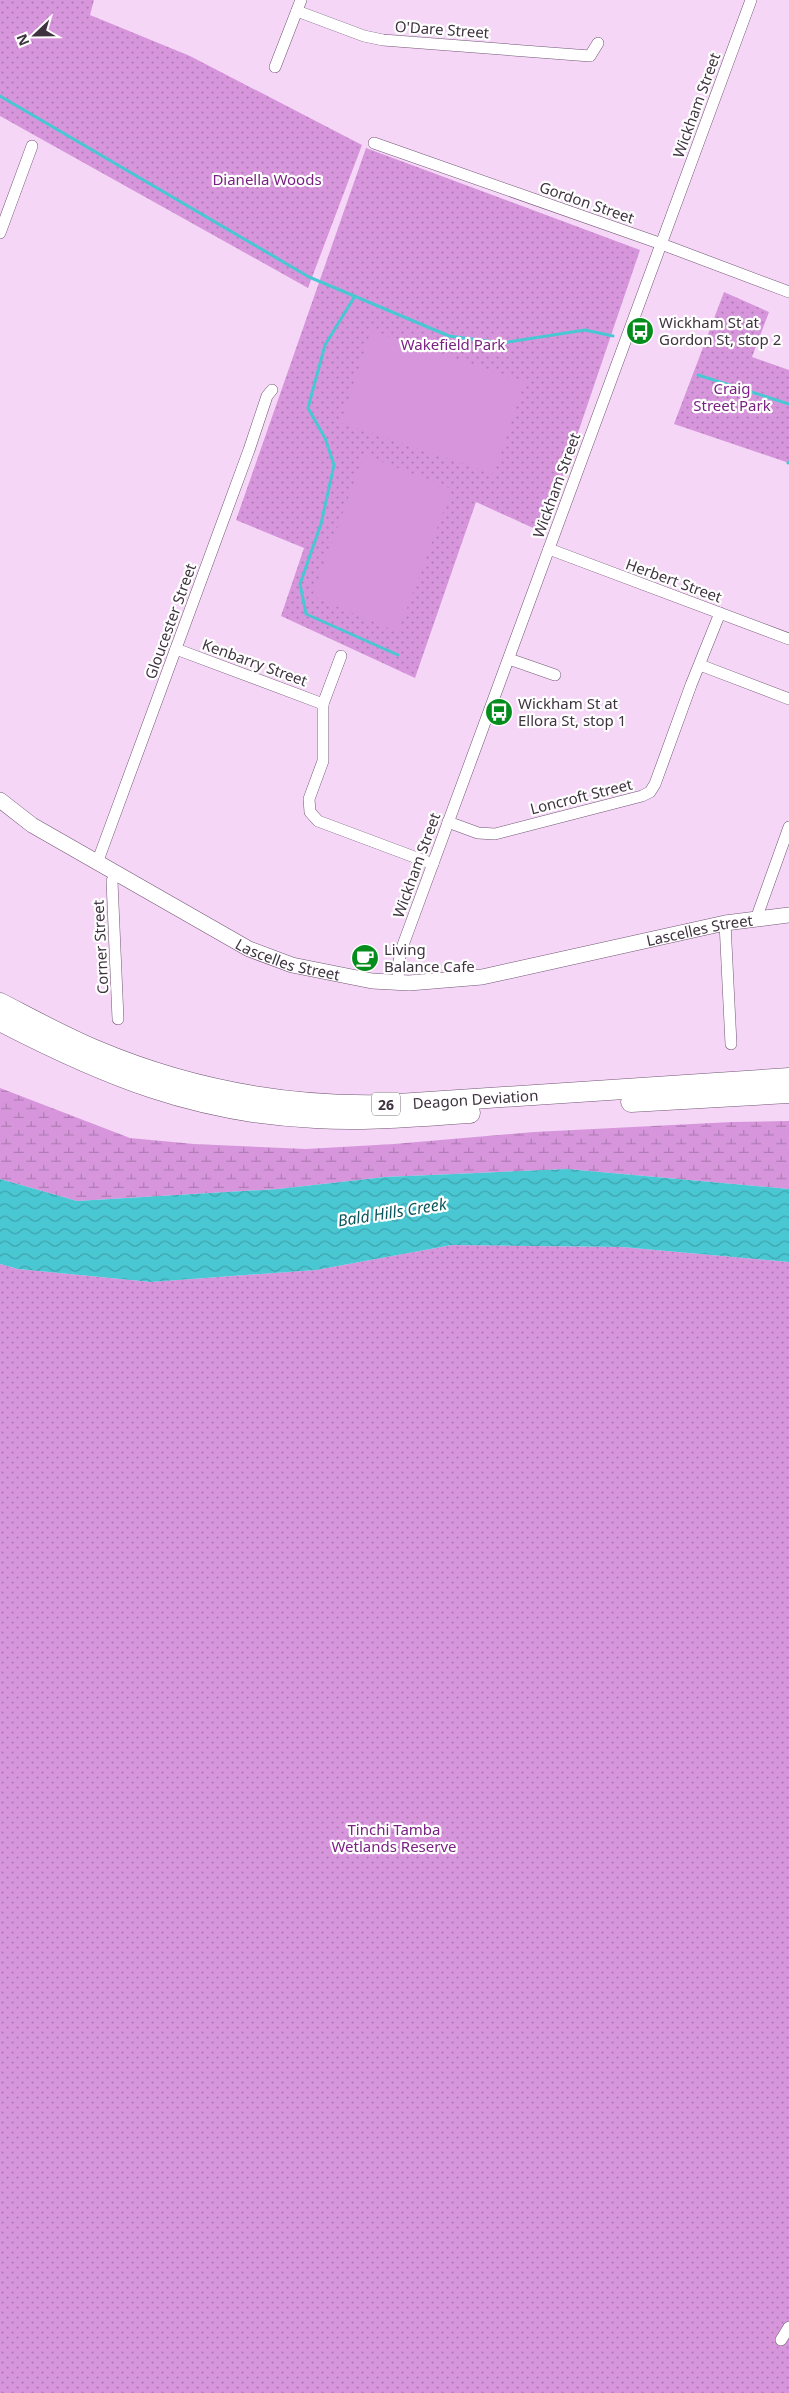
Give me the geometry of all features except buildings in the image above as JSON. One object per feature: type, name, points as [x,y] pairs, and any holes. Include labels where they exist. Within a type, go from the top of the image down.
[{"type":"highway","name":"Deagon Deviation","points":[[0,1003],[94,1050],[149,1071],[198,1085],[276,1100],[347,1105],[383,1105],[789,1078]]},
{"type":"highway","name":"Deagon Deviation","points":[[0,1021],[66,1055],[138,1084],[217,1106],[283,1116],[373,1119],[789,1093]]},
{"type":"street","name":"Wickham Street","points":[[398,983],[400,955],[751,0]]},
{"type":"street","name":"O'Dare Street","points":[[299,5],[364,36],[383,40],[590,56],[598,43]]},
{"type":"street","points":[[275,67],[299,5]]},
{"type":"street","name":"Gordon Street","points":[[374,143],[789,292]]},
{"type":"street","points":[[0,233],[32,146]]},
{"type":"street","name":"Gloucester Street","points":[[97,862],[176,649],[266,396],[272,390]]},
{"type":"street","name":"Herbert Street","points":[[549,549],[789,639]]},
{"type":"street","name":"Loncroft Street","points":[[448,822],[478,833],[495,834],[642,796],[650,792],[655,784],[720,613]]},
{"type":"street","name":"Kenbarry Street","points":[[176,649],[323,704]]},
{"type":"street","name":"Kenbarry Street","points":[[341,656],[323,704],[323,761],[305,814],[433,864]]},
{"type":"street","points":[[509,659],[555,674]]},
{"type":"street","points":[[700,665],[789,699]]},
{"type":"street","name":"Lascelles Street","points":[[0,800],[32,826],[223,935],[263,955],[349,978],[398,983],[459,980],[508,973],[725,923],[789,916]]},
{"type":"street","points":[[756,919],[789,827]]},
{"type":"street","name":"Corner Street","points":[[116,874],[112,881],[118,1019]]},
{"type":"street","points":[[725,923],[730,1044]]},
{"type":"street","points":[[781,2340],[789,2327]]},
{"type":"green space","name":"Dianella Woods","points":[[0,0],[94,0],[90,15],[190,56],[362,145],[308,288],[0,116]]},
{"type":"green space","name":"Wakefield Park","points":[[366,148],[640,250],[544,533],[476,502],[415,678],[281,616],[304,548],[236,520]]},
{"type":"green space","name":"Craig Street Park","points":[[724,292],[769,312],[752,357],[789,370],[789,463],[674,424]]},
{"type":"green space","points":[[371,331],[524,382],[494,474],[341,423]]},
{"type":"green space","points":[[364,455],[452,489],[398,632],[312,596]]},
{"type":"green space","points":[[0,1088],[130,1138],[194,1144],[306,1149],[394,1144],[534,1132],[789,1121],[789,1189],[567,1169],[385,1177],[278,1189],[77,1201],[0,1179]]},
{"type":"green space","name":"Tinchi Tamba Wetlands Reserve","points":[[452,1245],[622,1247],[789,1262],[789,2393],[0,2393],[0,1264],[18,1269],[151,1282],[316,1270]]},
{"type":"water","name":"Bald Hills Creek","points":[[567,1169],[789,1189],[789,1262],[622,1247],[452,1245],[316,1270],[151,1282],[18,1269],[0,1264],[0,1179],[77,1201],[278,1189],[385,1177]]},
{"type":"waterway","points":[[0,96],[309,277],[449,336],[502,343],[585,330],[613,336]]},
{"type":"waterway","points":[[355,296],[325,345],[308,408],[325,438],[334,465],[321,524],[300,584],[306,614],[398,655]]},
{"type":"waterway","points":[[698,375],[789,404]]},
{"type":"place","name":"Wickham St at Gordon St, stop 2","points":[[640,331]]},
{"type":"place","name":"Wickham St at Ellora St, stop 1","points":[[499,712]]},
{"type":"place","name":"Living Balance Cafe","points":[[365,958]]}]
